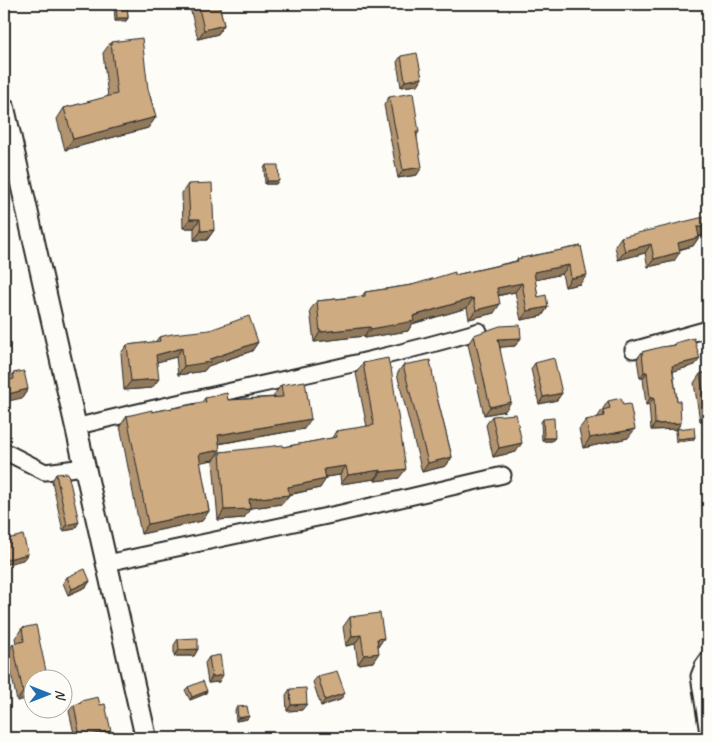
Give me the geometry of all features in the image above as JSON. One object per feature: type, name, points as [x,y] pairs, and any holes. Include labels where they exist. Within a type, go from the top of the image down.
[{"type":"main road","points":[[4,108],[146,738]]},
{"type":"street","points":[[634,350],[708,330]]},
{"type":"street","points":[[75,427],[138,411],[398,354],[480,331]]},
{"type":"street","points":[[4,451],[45,472],[84,468]]},
{"type":"street","points":[[107,563],[341,513],[504,475]]},
{"type":"street","points":[[708,659],[699,676],[708,733]]},
{"type":"building","points":[[116,4],[127,4],[128,18],[117,18]]},
{"type":"building","points":[[198,4],[219,4],[224,25],[204,30]]},
{"type":"building","points":[[142,38],[148,89],[156,117],[73,139],[64,108],[117,94],[111,42]]},
{"type":"building","points":[[417,53],[422,78],[405,81],[401,56]]},
{"type":"building","points":[[413,93],[419,132],[416,132],[422,167],[403,170],[389,97]]},
{"type":"building","points":[[266,165],[278,165],[279,181],[267,181]]},
{"type":"building","points":[[212,183],[214,230],[201,231],[200,219],[190,219],[188,184]]},
{"type":"building","points":[[708,216],[708,227],[697,227],[699,237],[678,243],[680,252],[654,259],[651,244],[625,251],[621,237]]},
{"type":"building","points":[[581,246],[587,275],[571,278],[569,265],[534,272],[538,297],[546,295],[548,307],[527,311],[522,283],[497,288],[500,304],[476,310],[473,298],[413,316],[414,321],[371,329],[370,327],[320,332],[317,301],[365,296],[365,292],[412,285],[455,272],[455,275],[518,261],[517,259]]},
{"type":"building","points":[[249,316],[258,342],[210,359],[210,362],[184,366],[182,348],[156,355],[159,379],[131,381],[127,345],[160,341],[159,337],[172,334],[210,330]]},
{"type":"building","points":[[520,325],[521,338],[498,339],[511,402],[490,407],[474,335],[500,326]]},
{"type":"building","points":[[694,338],[700,359],[672,366],[677,401],[680,401],[681,423],[655,424],[654,398],[650,398],[642,352],[676,345],[675,343]]},
{"type":"building","points":[[388,358],[406,469],[381,472],[381,470],[348,475],[346,466],[324,469],[326,479],[288,487],[289,495],[249,499],[250,509],[224,510],[220,452],[283,445],[283,447],[337,437],[336,431],[374,425],[363,363]]},
{"type":"building","points":[[554,358],[562,393],[543,397],[535,363]]},
{"type":"building","points":[[430,360],[452,457],[428,463],[403,365]]},
{"type":"building","points":[[24,371],[28,389],[4,395],[4,381],[14,379],[13,373]]},
{"type":"building","points":[[708,372],[708,412],[707,412],[700,374]]},
{"type":"building","points":[[305,381],[311,419],[218,435],[220,450],[199,454],[209,511],[148,524],[127,416],[152,410],[152,412],[206,402],[205,398],[227,393],[228,400],[283,397],[281,385]]},
{"type":"building","points":[[621,398],[623,405],[630,404],[635,429],[590,438],[586,420],[604,416],[603,410],[610,408],[608,401]]},
{"type":"building","points":[[516,414],[522,443],[499,448],[492,416]]},
{"type":"building","points":[[554,418],[555,438],[544,438],[543,419]]},
{"type":"building","points":[[694,427],[695,437],[678,439],[677,429]]},
{"type":"building","points":[[68,473],[79,522],[67,525],[56,474]]},
{"type":"building","points":[[23,535],[28,554],[4,560],[4,540]]},
{"type":"building","points":[[85,569],[90,581],[72,589],[67,577]]},
{"type":"building","points":[[380,613],[384,638],[377,639],[379,653],[364,655],[361,635],[352,636],[350,617]]},
{"type":"building","points":[[36,625],[46,670],[22,670],[22,687],[13,644],[24,641],[22,628]]},
{"type":"building","points":[[198,638],[198,649],[179,650],[178,639]]},
{"type":"building","points":[[220,655],[223,675],[212,677],[209,657]]},
{"type":"building","points":[[337,671],[345,693],[325,700],[318,676]]},
{"type":"building","points":[[203,681],[207,691],[192,697],[188,687]]},
{"type":"building","points":[[306,688],[307,704],[291,705],[290,689]]},
{"type":"building","points":[[98,697],[100,705],[105,704],[111,731],[80,737],[74,705],[81,703],[81,701]]},
{"type":"building","points":[[247,706],[249,716],[238,718],[237,707]]}]
